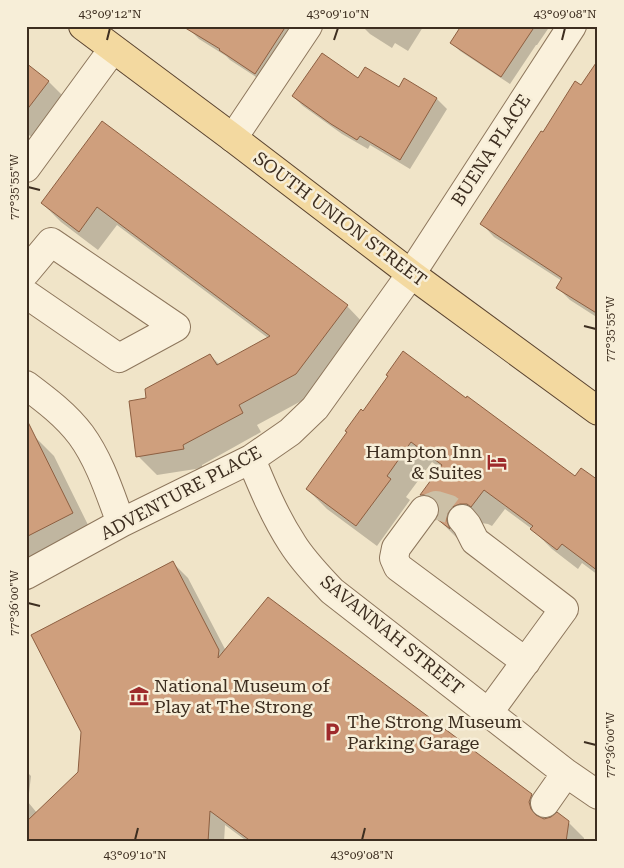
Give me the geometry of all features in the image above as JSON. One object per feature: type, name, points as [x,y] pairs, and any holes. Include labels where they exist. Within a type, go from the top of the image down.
[{"type":"main road","name":"SOUTH UNION STREET","points":[[83,26],[411,274],[598,411]]},
{"type":"street","points":[[233,138],[308,26]]},
{"type":"street","name":"BUENA PLACE","points":[[411,274],[572,26]]},
{"type":"street","points":[[29,158],[113,49]]},
{"type":"street","points":[[26,272],[51,242],[176,327],[119,358],[26,294]]},
{"type":"street","name":"ADVENTURE PLACE","points":[[26,575],[121,523],[251,459],[290,432],[315,408],[411,274]]},
{"type":"street","points":[[26,385],[58,410],[81,434],[94,456],[121,523]]},
{"type":"street","name":"SAVANNAH STREET","points":[[251,459],[278,520],[293,545],[332,592],[566,773],[598,795]]},
{"type":"street","points":[[424,510],[396,548],[394,558],[398,567],[526,662]]},
{"type":"street","points":[[462,519],[467,524],[475,541],[564,609],[489,712]]},
{"type":"street","points":[[545,804],[566,773]]},
{"type":"building","points":[[182,26],[286,26],[255,74],[220,49]]},
{"type":"building","points":[[461,26],[535,26],[501,77],[450,43]]},
{"type":"building","points":[[322,53],[358,78],[365,67],[399,87],[404,78],[437,98],[400,160],[360,136],[357,140],[292,96]]},
{"type":"building","points":[[598,60],[598,314],[556,288],[562,278],[480,224],[541,131],[543,132],[575,81],[581,85]]},
{"type":"building","points":[[26,63],[49,81],[26,111]]},
{"type":"building","points":[[102,121],[348,305],[296,374],[239,405],[243,413],[183,445],[184,449],[136,457],[129,401],[146,398],[145,389],[210,354],[217,365],[270,336],[97,207],[79,232],[41,203]]},
{"type":"building","name":"Hampton Inn & Suites","points":[[403,351],[575,476],[581,468],[598,480],[598,571],[562,544],[557,550],[530,529],[533,526],[484,490],[471,507],[467,504],[460,504],[452,507],[447,514],[450,529],[437,519],[440,511],[434,498],[420,495],[442,465],[411,442],[387,476],[391,479],[356,526],[306,489],[347,432],[345,431],[361,409],[363,411],[388,376],[386,375]]},
{"type":"building","points":[[26,418],[73,513],[26,537]]},
{"type":"building","points":[[173,561],[219,650],[218,658],[268,597],[532,794],[529,802],[531,809],[536,815],[544,819],[551,817],[557,812],[569,821],[566,842],[252,842],[210,811],[208,842],[26,842],[26,822],[78,772],[81,732],[31,635]]},
{"type":"tunnel","points":[[424,510],[436,505],[449,509],[462,519]]},
{"type":"place","name":"Hampton Inn & Suites","points":[[497,462]]},
{"type":"place","name":"National Museum of Play at The Strong","points":[[139,696]]},
{"type":"place","name":"The Strong Museum Parking Garage","points":[[332,732]]}]
